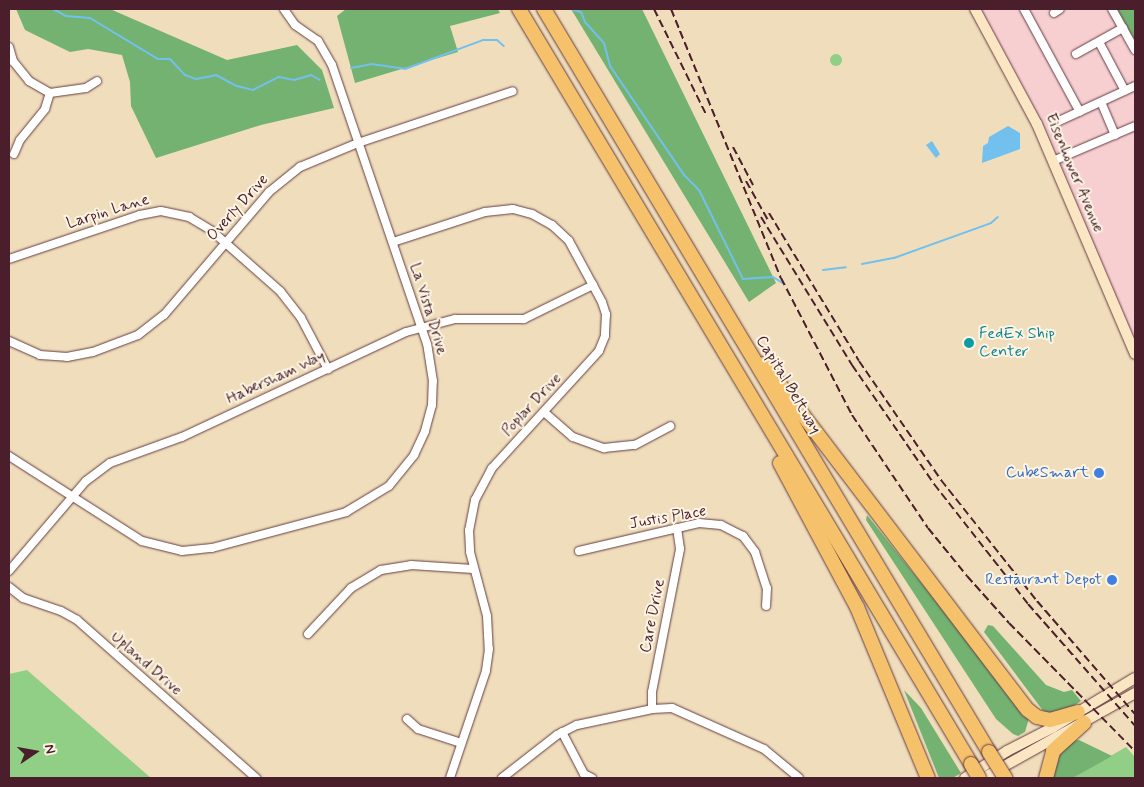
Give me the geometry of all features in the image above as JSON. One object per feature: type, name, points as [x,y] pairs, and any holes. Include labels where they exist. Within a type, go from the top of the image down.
[{"type":"highway","points":[[519,9],[979,778]]},
{"type":"highway","name":"Capital Beltway","points":[[544,9],[1005,778]]},
{"type":"highway","points":[[677,232],[747,341],[806,422],[1028,710],[1037,717],[1050,720],[1081,718]]},
{"type":"highway","points":[[697,308],[857,607],[928,778]]},
{"type":"highway","points":[[1046,778],[1053,750],[1081,718]]},
{"type":"main road","name":"Eisenhower Avenue","points":[[975,9],[1024,94],[1135,354]]},
{"type":"main road","points":[[983,778],[1081,718],[1135,678]]},
{"type":"main road","points":[[965,778],[1007,751],[1135,693]]},
{"type":"street","name":"La Vista Drive","points":[[9,456],[142,541],[182,551],[212,548],[357,508],[398,476],[414,455],[425,431],[433,380],[421,327],[327,53],[318,41],[295,25],[284,9]]},
{"type":"street","points":[[1024,9],[1080,112]]},
{"type":"street","points":[[1112,9],[1135,50]]},
{"type":"street","points":[[1076,54],[1123,28]]},
{"type":"street","points":[[1098,42],[1125,91]]},
{"type":"street","points":[[9,47],[13,61],[29,81],[50,93],[86,88],[97,81]]},
{"type":"street","points":[[1059,122],[1135,86]]},
{"type":"street","name":"Overly Drive","points":[[9,341],[40,355],[67,357],[126,341],[156,322],[289,174],[316,159],[358,143],[513,90]]},
{"type":"street","points":[[14,154],[20,140],[45,109],[50,93]]},
{"type":"street","points":[[1101,102],[1115,134]]},
{"type":"street","points":[[1053,161],[1135,126]]},
{"type":"street","name":"Larpin Lane","points":[[9,259],[140,214],[161,211],[189,217],[226,243],[270,282],[290,303],[328,369]]},
{"type":"street","name":"Poplar Drive","points":[[392,242],[485,212],[522,211],[543,219],[562,233],[593,285],[606,314],[601,346],[492,468],[479,490],[470,530],[473,570],[487,616],[490,649],[486,671],[450,778]]},
{"type":"street","name":"Habersham Way","points":[[9,571],[94,473],[110,462],[182,437],[421,327],[455,320],[524,319],[593,285]]},
{"type":"street","points":[[544,412],[574,437],[604,448],[635,445],[670,426]]},
{"type":"street","name":"Justis Place","points":[[579,550],[677,528],[714,523],[743,536],[755,552],[766,582],[766,606]]},
{"type":"street","name":"Care Drive","points":[[652,709],[652,692],[680,549],[677,528]]},
{"type":"street","points":[[308,634],[351,588],[381,570],[411,565],[473,570]]},
{"type":"street","name":"Upland Drive","points":[[9,587],[23,598],[61,611],[77,620],[256,778]]},
{"type":"street","points":[[502,778],[562,732],[591,721],[652,709],[672,708],[699,718],[772,753],[798,778]]},
{"type":"street","points":[[407,719],[418,729],[461,743]]},
{"type":"street","points":[[562,732],[584,774],[592,778]]},
{"type":"shaded area","points":[[974,9],[1117,9],[1135,41],[1135,354],[1050,153]]},
{"type":"green space","points":[[16,9],[110,9],[227,60],[297,45],[322,70],[334,108],[261,125],[156,158],[131,106],[130,82],[122,55],[88,49],[70,52],[25,30]]},
{"type":"green space","points":[[346,9],[498,9],[500,13],[450,26],[458,52],[355,83],[337,16]]},
{"type":"green space","points":[[571,9],[642,9],[776,283],[749,302]]},
{"type":"green space","points":[[1117,9],[1135,9],[1135,41]]},
{"type":"green space","points":[[834,54],[838,54],[842,60],[838,66],[834,66],[830,62],[830,58]]},
{"type":"green space","points":[[867,515],[1029,718],[1025,732],[1018,736],[1013,734],[996,719],[866,520]]},
{"type":"green space","points":[[988,625],[993,626],[1046,685],[1064,692],[1072,690],[1081,701],[1072,707],[1050,713],[1044,712],[984,632]]},
{"type":"green space","points":[[27,670],[151,778],[9,778],[9,674]]},
{"type":"green space","points":[[904,690],[921,708],[961,773],[953,778],[939,778]]},
{"type":"green space","points":[[1079,740],[1112,756],[1073,778],[1053,778],[1059,754],[1072,741]]},
{"type":"green space","points":[[1126,747],[1135,757],[1135,778],[1073,778]]},
{"type":"water","points":[[1008,126],[1020,133],[1020,149],[982,163],[983,146],[988,143],[989,137]]},
{"type":"water","points":[[932,141],[940,154],[936,158],[926,145]]},
{"type":"waterway","points":[[53,9],[66,16],[90,18],[158,59],[170,59],[185,75],[196,79],[216,75],[237,86],[253,90],[279,77],[294,80],[311,75],[320,80]]},
{"type":"waterway","points":[[571,9],[581,12],[585,22],[604,43],[610,66],[684,175],[699,190],[743,279],[773,277],[784,284]]},
{"type":"waterway","points":[[351,68],[371,64],[405,69],[483,40],[497,40],[504,46]]},
{"type":"waterway","points":[[862,264],[894,258],[991,223],[998,217]]},
{"type":"waterway","points":[[823,270],[846,267]]},
{"type":"railway","points":[[654,9],[706,114]]},
{"type":"railway","points":[[671,9],[781,278],[852,415],[928,528],[967,576],[1009,623],[1135,751]]},
{"type":"railway","points":[[733,147],[753,185]]},
{"type":"railway","points":[[746,181],[769,222]]},
{"type":"railway","points":[[769,213],[859,361],[941,480],[1037,601],[1135,714]]},
{"type":"railway","points":[[761,217],[852,365],[934,484],[1028,604],[1135,726]]},
{"type":"place","name":"FedEx Ship Center","points":[[969,343]]},
{"type":"place","name":"CubeSmart","points":[[1099,473]]},
{"type":"place","name":"Restaurant Depot","points":[[1112,580]]}]
